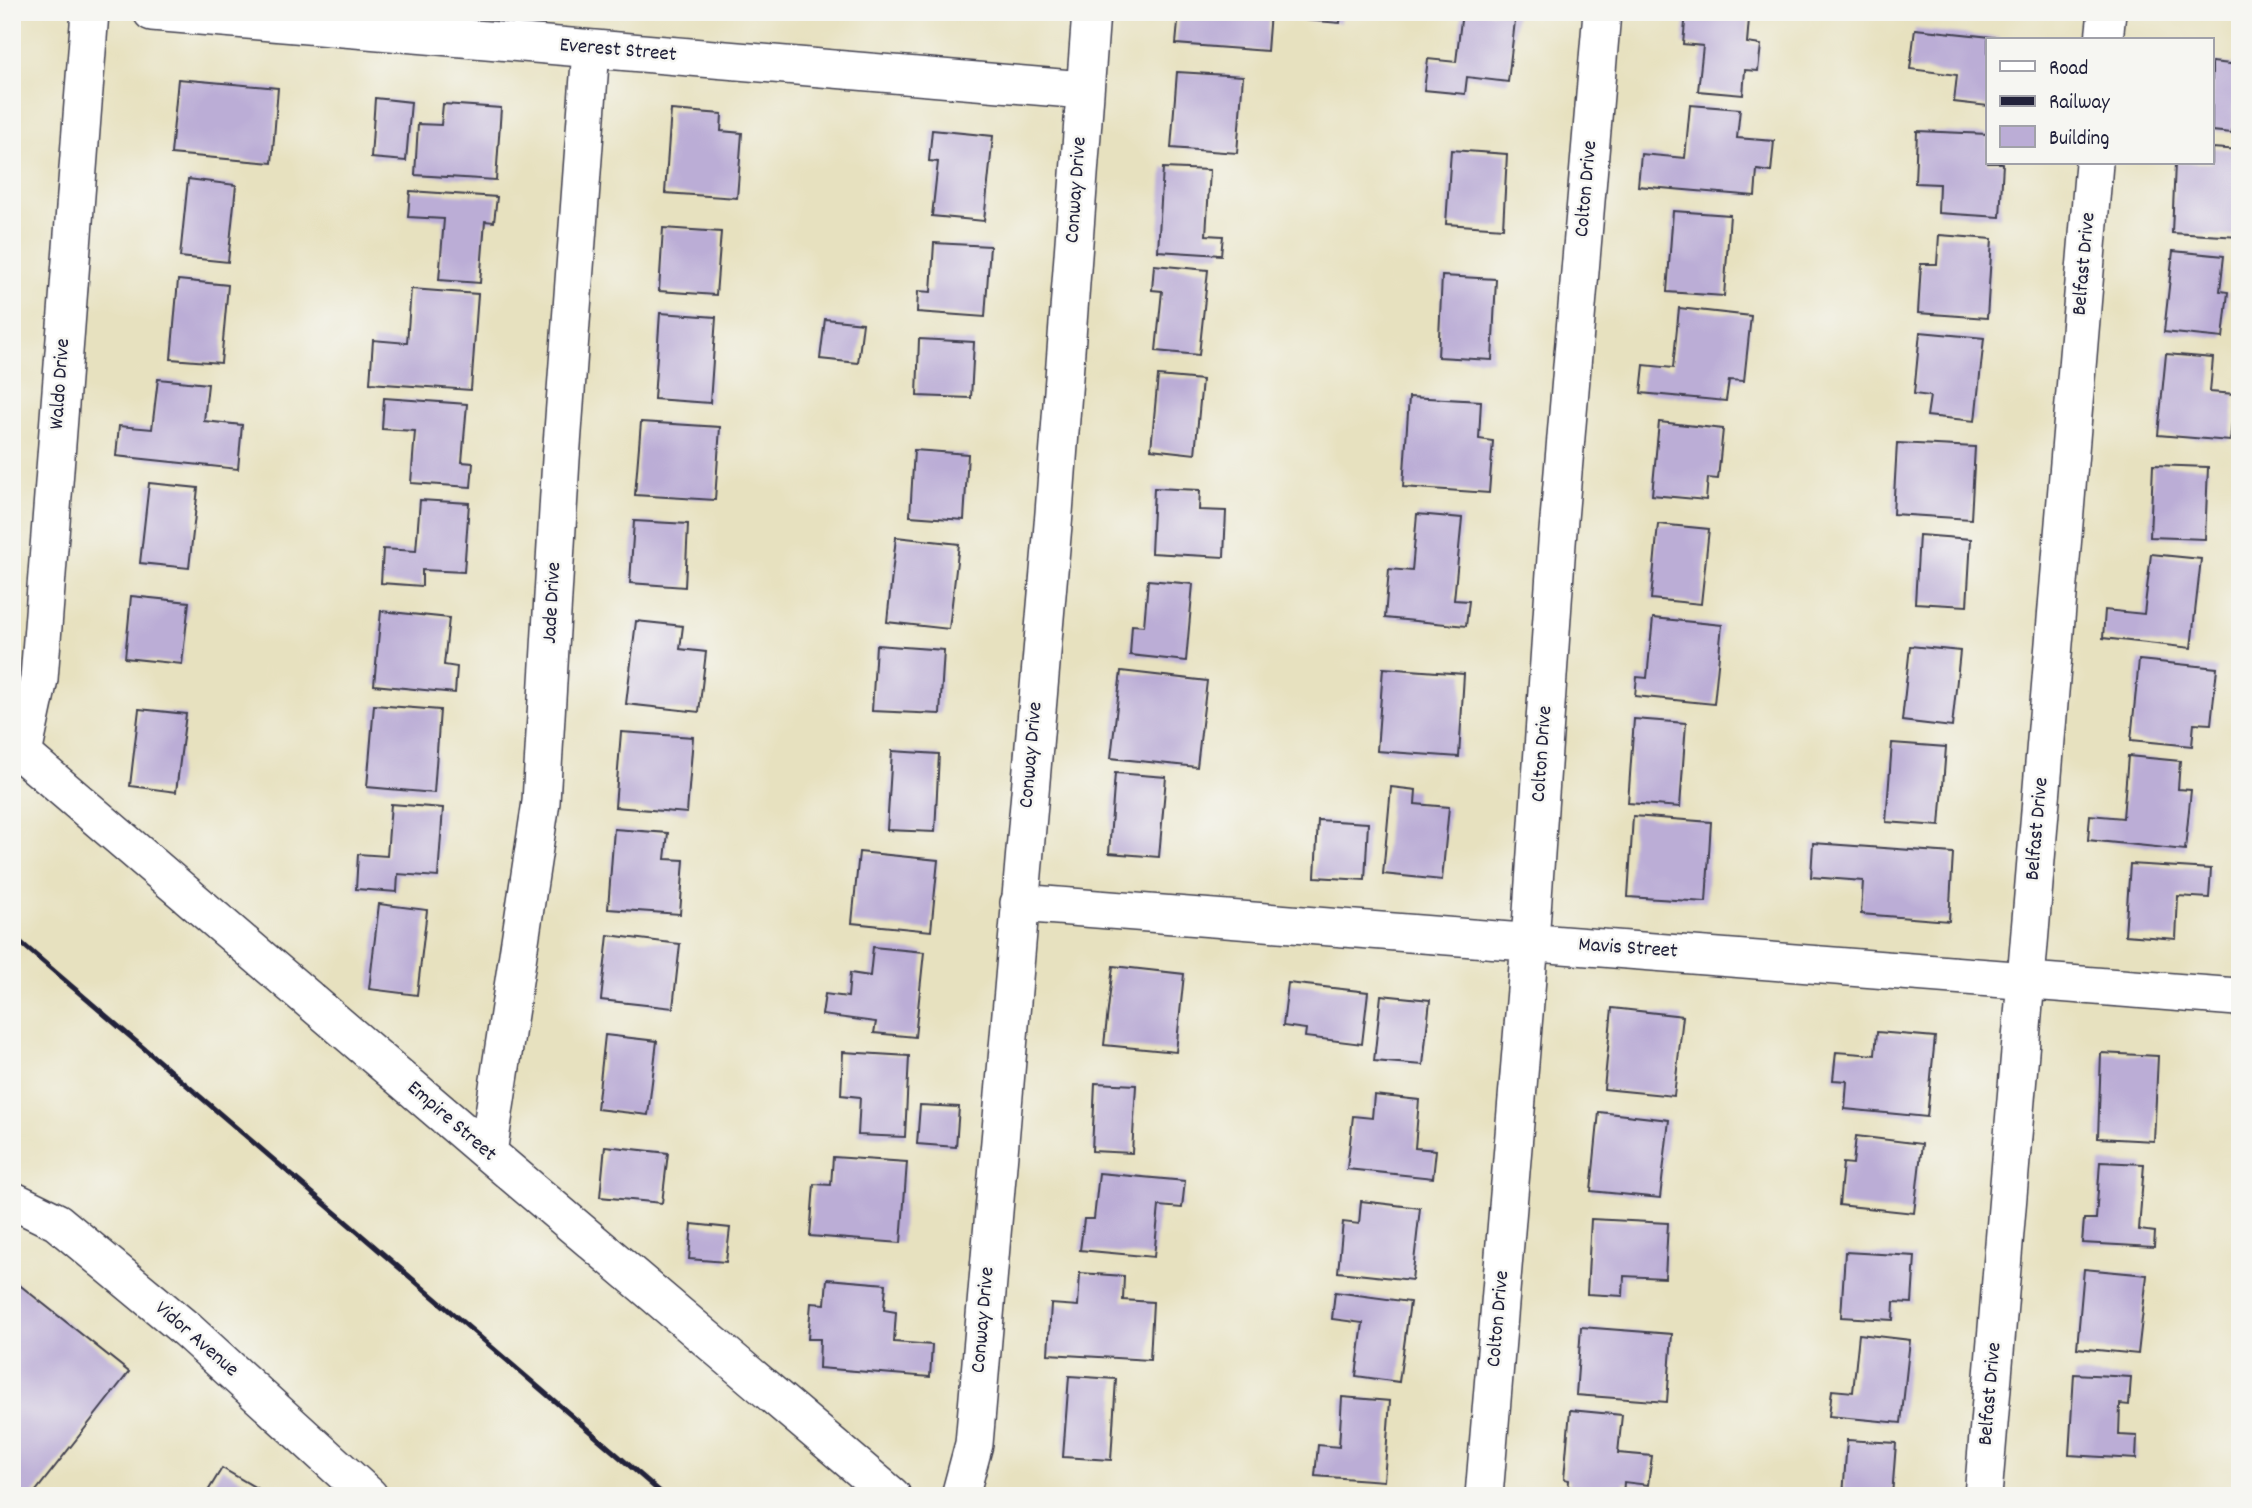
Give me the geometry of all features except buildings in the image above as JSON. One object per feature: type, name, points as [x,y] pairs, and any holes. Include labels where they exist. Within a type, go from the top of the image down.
[{"type":"street","name":"Waldo Drive","points":[[18,749],[39,679],[90,12]]},
{"type":"street","name":"Everest Street","points":[[152,12],[1084,90]]},
{"type":"street","name":"Conway Drive","points":[[960,1496],[974,1444],[1054,513],[1091,12]]},
{"type":"street","name":"Colton Drive","points":[[1484,1496],[1530,942],[1557,542],[1602,12]]},
{"type":"street","points":[[2104,38],[2106,12]]},
{"type":"street","name":"Jade Drive","points":[[488,1153],[541,802],[561,459],[591,49]]},
{"type":"street","name":"Belfast Drive","points":[[1983,1496],[2094,164]]},
{"type":"street","name":"Empire Street","points":[[18,749],[892,1496]]},
{"type":"street","name":"Mavis Street","points":[[1019,903],[2237,997]]},
{"type":"street","name":"Vidor Avenue","points":[[12,1200],[57,1222],[67,1230],[187,1330],[369,1496]]},
{"type":"railway","points":[[12,935],[665,1496]]}]
